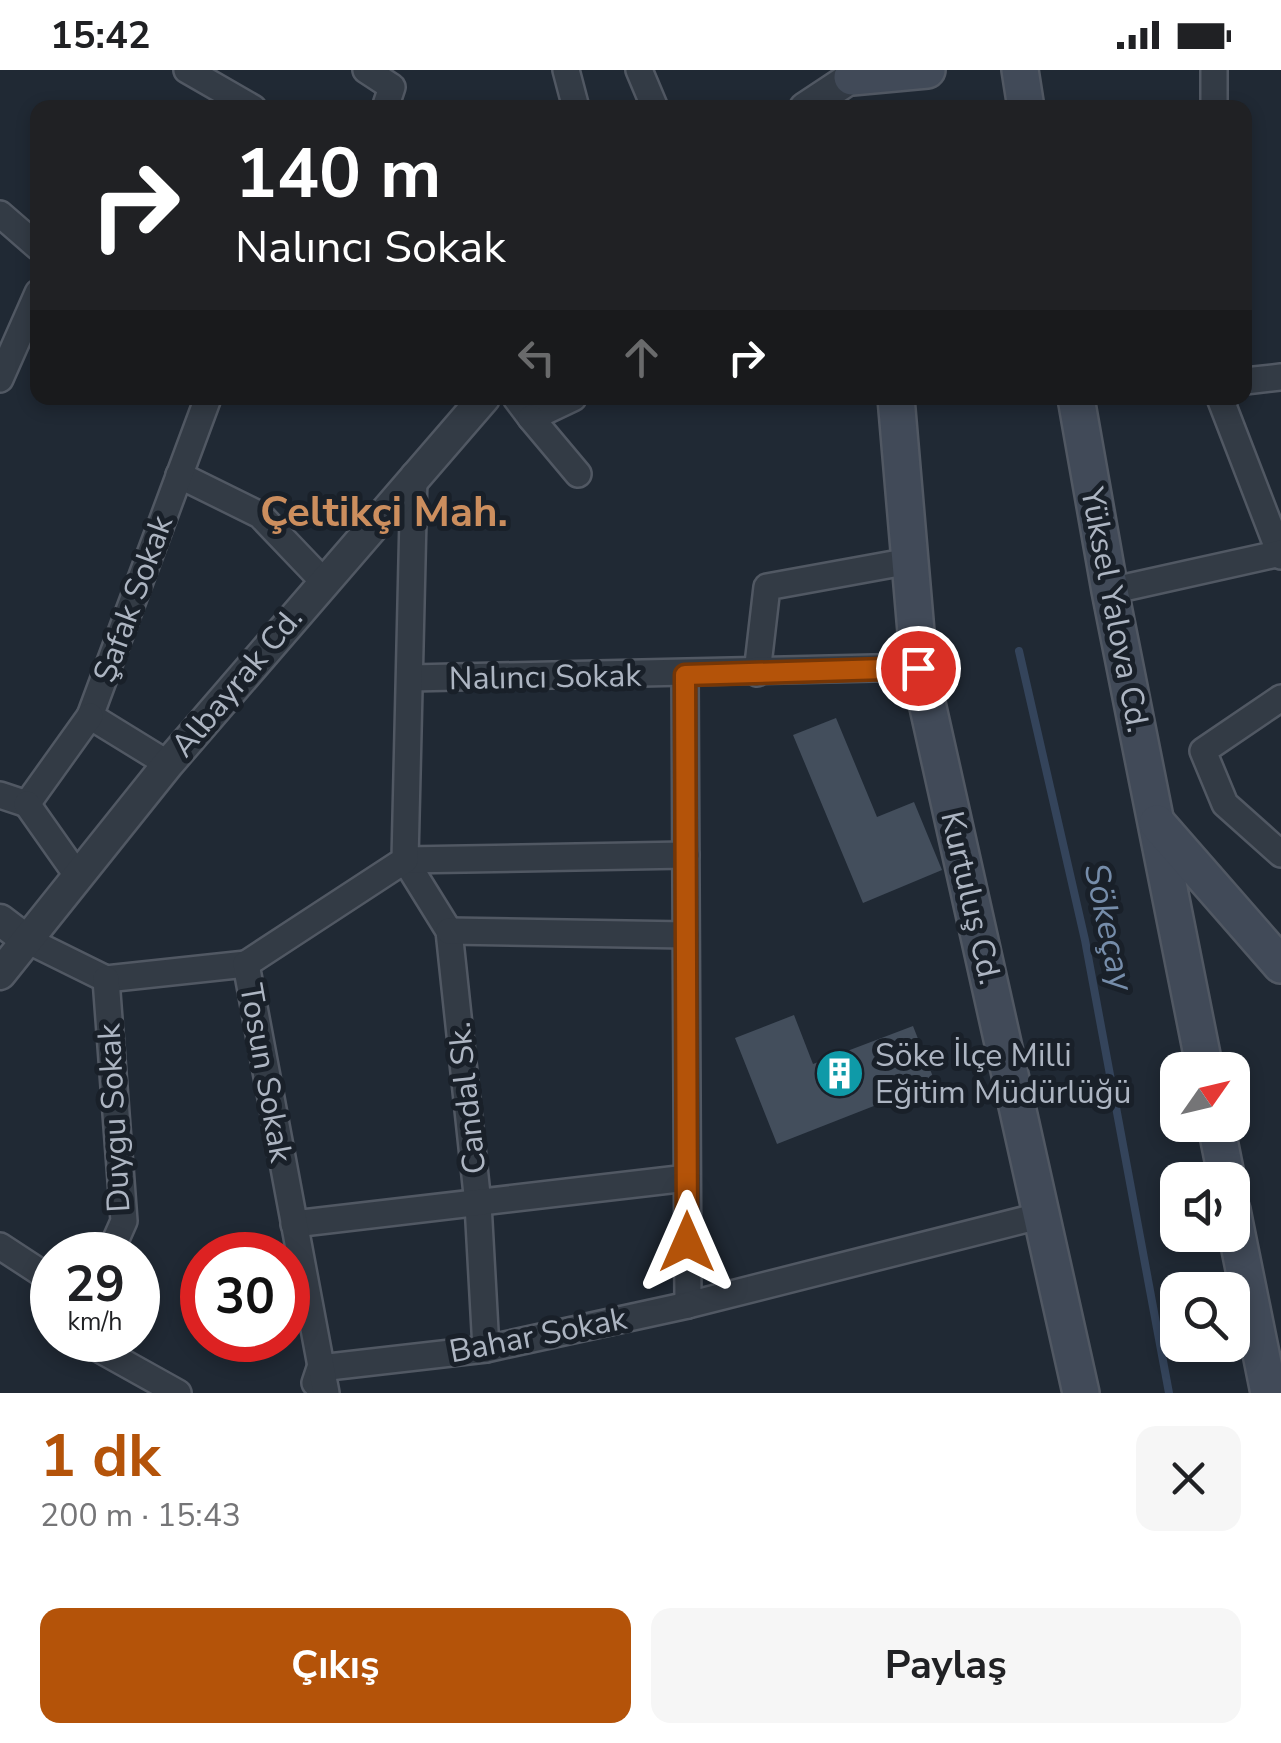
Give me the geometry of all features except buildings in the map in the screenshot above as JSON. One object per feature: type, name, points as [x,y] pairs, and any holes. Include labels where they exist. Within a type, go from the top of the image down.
[{"type":"main road","points":[[854,85],[928,70]]},
{"type":"main road","points":[[1020,70],[1025,100]]},
{"type":"main road","name":"Kurtuluş Cd.","points":[[897,405],[918,668],[1080,1393]]},
{"type":"main road","name":"Yüksel Yalova Cd.","points":[[1077,405],[1201,1052]]},
{"type":"main road","points":[[1156,822],[1281,965]]},
{"type":"main road","points":[[1242,1252],[1272,1383]]},
{"type":"street","points":[[187,70],[239,100]]},
{"type":"street","points":[[366,70],[392,87],[388,100]]},
{"type":"street","points":[[566,70],[574,100]]},
{"type":"street","points":[[639,70],[652,100]]},
{"type":"street","points":[[1214,70],[1214,100]]},
{"type":"street","points":[[822,100],[854,85]]},
{"type":"street","points":[[0,214],[30,240]]},
{"type":"street","points":[[1,372],[30,310]]},
{"type":"street","points":[[1252,380],[1281,377]]},
{"type":"street","name":"Şafak Sokak","points":[[168,764],[90,716],[205,405]]},
{"type":"street","name":"Albayrak Cd.","points":[[0,974],[168,764],[478,405]]},
{"type":"street","points":[[1110,591],[1280,554],[1223,405]]},
{"type":"street","points":[[523,408],[578,474]]},
{"type":"street","points":[[414,475],[405,860],[686,855]]},
{"type":"street","points":[[179,476],[260,514],[323,581]]},
{"type":"street","points":[[757,673],[767,587],[910,561]]},
{"type":"street","name":"Nalıncı Sokak","points":[[411,678],[918,668]]},
{"type":"street","points":[[685,675],[688,1306]]},
{"type":"street","points":[[1281,698],[1204,752],[1225,804],[1281,854]]},
{"type":"street","points":[[27,804],[90,716]]},
{"type":"street","points":[[0,795],[27,804],[78,875]]},
{"type":"street","name":"Candal Sk.","points":[[405,860],[449,931],[478,1204],[486,1349]]},
{"type":"street","name":"Tosun Sokak","points":[[323,1380],[246,964],[405,860]]},
{"type":"street","points":[[0,920],[25,939],[106,979],[246,964]]},
{"type":"street","points":[[449,931],[686,935]]},
{"type":"street","name":"Duygu Sokak","points":[[106,979],[124,1222],[119,1232]]},
{"type":"street","points":[[294,1224],[687,1178]]},
{"type":"street","name":"Bahar Sokak","points":[[323,1380],[688,1306],[1043,1215]]},
{"type":"street","points":[[0,1246],[30,1266]]},
{"type":"street","points":[[123,1362],[178,1393]]},
{"type":"street","points":[[312,1393],[323,1380]]},
{"type":"waterway","name":"Sökeçay","points":[[1019,651],[1085,940],[1169,1393]]},
{"type":"place","name":"Söke İlçe Milli Eğitim Müdürlüğü","points":[[840,1073]]},
{"type":"district","name":"Çeltikçi Mah.","points":[[384,512]]},
{"type":"route","points":[[687,1242],[685,675],[918,668]]}]
